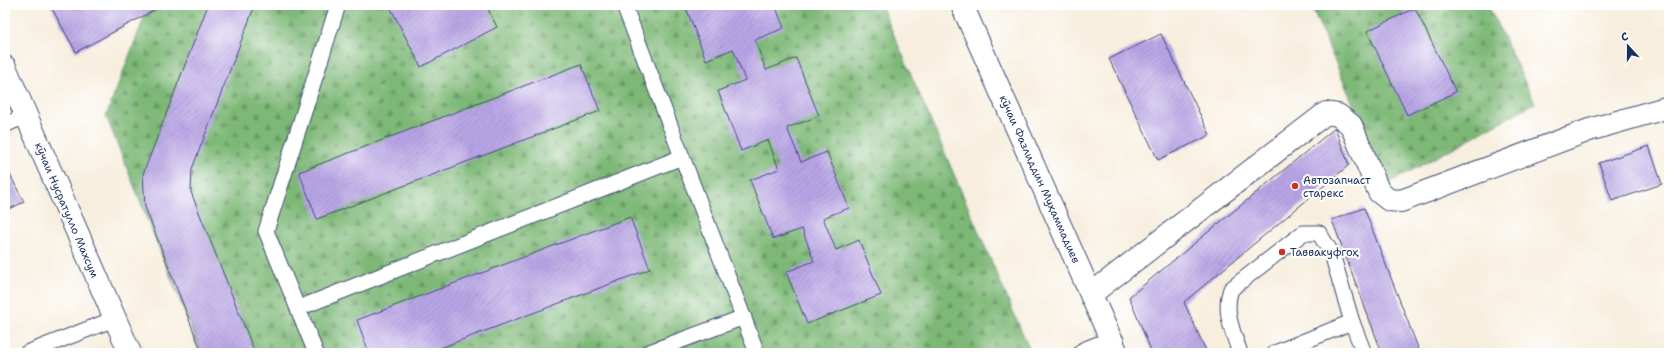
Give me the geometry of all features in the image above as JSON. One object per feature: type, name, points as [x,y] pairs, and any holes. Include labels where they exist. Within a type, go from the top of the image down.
[{"type":"street","name":"кӯчаи Фазлиддин Муҳаммадиев","points":[[962,5],[1115,348]]},
{"type":"street","name":"кӯчаи Нусратулло Махсум","points":[[5,67],[130,353]]},
{"type":"street","points":[[1091,294],[1326,113],[1338,115],[1351,125],[1379,192],[1389,200],[1401,201],[1589,130],[1669,108]]},
{"type":"street","points":[[1085,353],[1115,348]]},
{"type":"lane","points":[[316,353],[299,308],[266,231],[338,5]]},
{"type":"lane","points":[[624,5],[757,353]]},
{"type":"lane","points":[[5,125],[27,116]]},
{"type":"lane","points":[[299,308],[682,157]]},
{"type":"lane","points":[[1240,353],[1227,311],[1227,300],[1231,289],[1303,233],[1319,233],[1332,254],[1352,322],[1364,353]]},
{"type":"lane","points":[[647,353],[744,317]]},
{"type":"lane","points":[[27,353],[114,319]]},
{"type":"lane","points":[[1275,353],[1352,322]]},
{"type":"green space","points":[[149,5],[881,5],[1031,353],[201,353],[106,116]]},
{"type":"green space","points":[[1311,5],[1488,5],[1535,103],[1387,184]]},
{"type":"building","points":[[50,5],[164,5],[76,52]]},
{"type":"building","points":[[208,5],[255,5],[192,169],[191,192],[255,353],[202,353],[145,207],[143,174]]},
{"type":"building","points":[[389,5],[486,5],[497,27],[421,67]]},
{"type":"building","points":[[685,5],[775,5],[784,28],[755,40],[766,70],[796,58],[819,116],[787,128],[801,162],[827,152],[849,208],[823,218],[836,250],[859,240],[881,295],[807,324],[786,272],[814,261],[802,229],[773,239],[750,180],[779,169],[768,140],[741,151],[718,91],[745,80],[733,49],[706,60]]},
{"type":"building","points":[[1415,8],[1456,92],[1407,115],[1367,31]]},
{"type":"building","points":[[1161,34],[1210,135],[1158,160],[1109,59]]},
{"type":"building","points":[[581,64],[600,111],[317,219],[299,172]]},
{"type":"building","points":[[1335,128],[1349,165],[1184,302],[1207,353],[1152,353],[1129,297]]},
{"type":"building","points":[[1649,146],[1662,184],[1612,201],[1599,163]]},
{"type":"building","points":[[5,165],[24,202],[5,211]]},
{"type":"building","points":[[1364,208],[1420,353],[1382,353],[1332,220]]},
{"type":"building","points":[[630,217],[650,269],[427,353],[369,353],[357,320]]},
{"type":"place","name":"Автозапчаст старекс","points":[[1295,186]]},
{"type":"place","name":"Таввакуфгоҳ","points":[[1282,252]]}]
